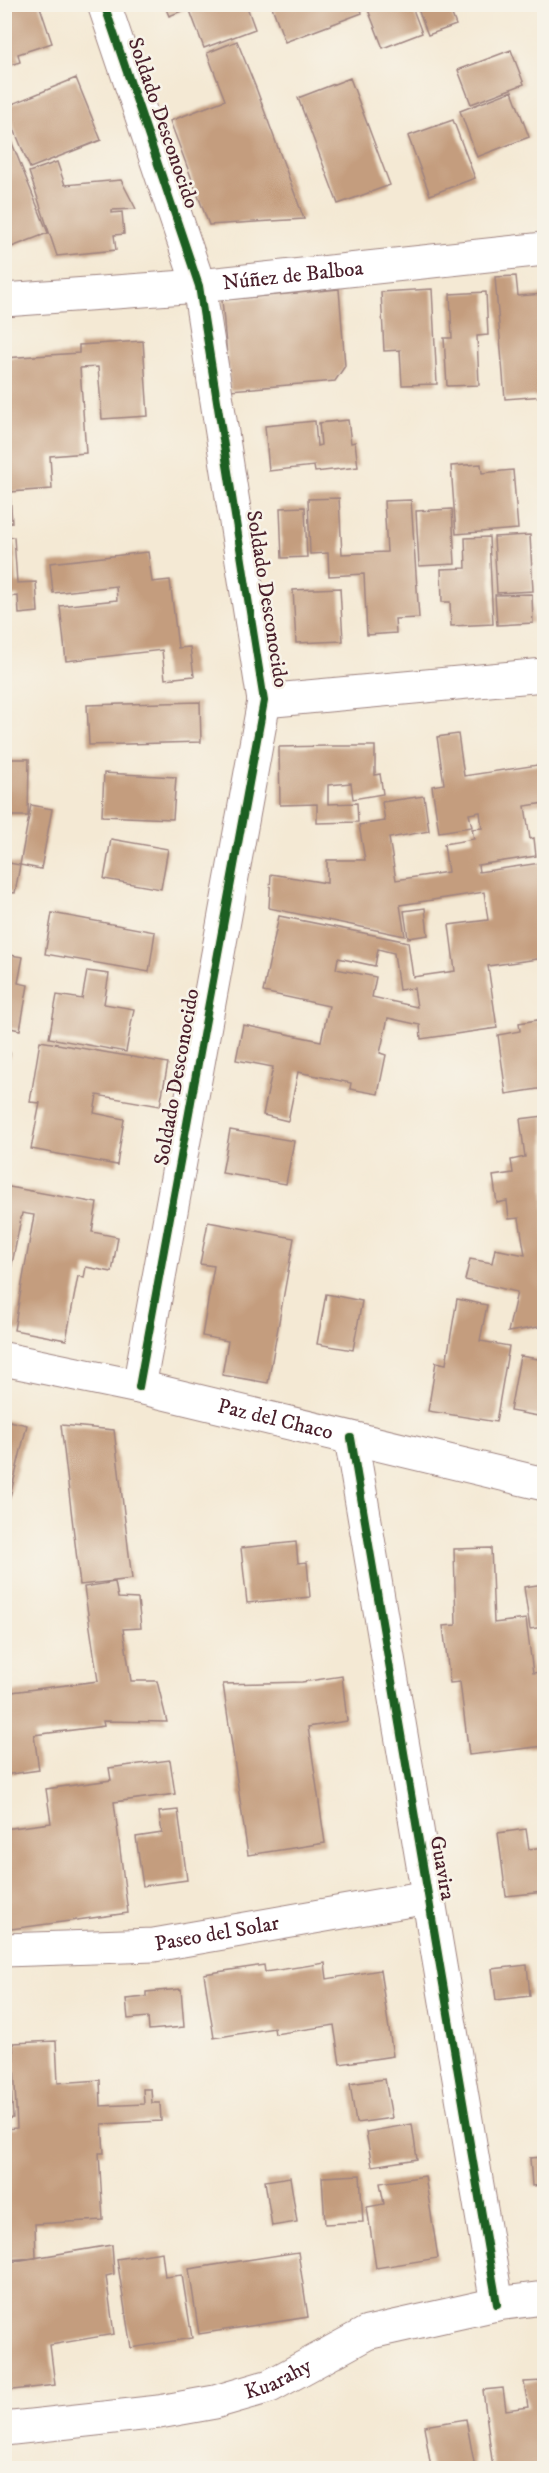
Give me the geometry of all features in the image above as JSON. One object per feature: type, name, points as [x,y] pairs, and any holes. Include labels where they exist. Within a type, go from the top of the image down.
[{"type":"street","name":"Soldado Desconocido","points":[[104,4],[199,286],[264,701],[139,1387]]},
{"type":"street","name":"Núñez de Balboa","points":[[4,300],[199,286],[544,249]]},
{"type":"street","points":[[264,701],[544,675]]},
{"type":"street","name":"Paz del Chaco","points":[[4,1359],[139,1387],[544,1484]]},
{"type":"street","name":"Guavira","points":[[351,1438],[497,2304]]},
{"type":"street","name":"Paseo del Solar","points":[[4,1950],[154,1945],[428,1897]]},
{"type":"street","name":"Kuarahy","points":[[4,2429],[159,2412],[215,2402],[270,2386],[367,2333],[497,2304],[544,2298]]},
{"type":"building","points":[[4,4],[39,4],[52,43],[18,54],[20,62],[4,67]]},
{"type":"building","points":[[164,4],[246,4],[255,29],[204,48],[189,8],[169,16]]},
{"type":"building","points":[[271,4],[359,4],[362,13],[285,42]]},
{"type":"building","points":[[373,4],[411,4],[422,33],[383,48],[367,7]]},
{"type":"building","points":[[416,4],[448,4],[456,25],[428,35]]},
{"type":"building","points":[[237,41],[304,219],[209,225],[170,121],[225,100],[207,53]]},
{"type":"building","points":[[511,50],[524,84],[471,104],[458,70]]},
{"type":"building","points":[[76,78],[101,140],[30,168],[5,107]]},
{"type":"building","points":[[350,78],[390,185],[338,204],[298,98]]},
{"type":"building","points":[[512,91],[529,137],[477,157],[460,111]]},
{"type":"building","points":[[453,120],[475,178],[430,195],[408,136]]},
{"type":"building","points":[[4,123],[48,233],[4,250]]},
{"type":"building","points":[[57,162],[65,185],[121,180],[136,209],[112,210],[112,213],[122,212],[124,234],[114,235],[116,250],[57,256],[29,172]]},
{"type":"building","points":[[516,276],[518,296],[544,294],[544,396],[505,399],[495,277]]},
{"type":"building","points":[[339,289],[345,366],[335,381],[230,390],[222,300]]},
{"type":"building","points":[[432,289],[437,384],[402,385],[400,350],[384,351],[381,292]]},
{"type":"building","points":[[486,292],[488,335],[477,336],[479,385],[447,386],[444,338],[452,338],[450,294]]},
{"type":"building","points":[[143,341],[148,416],[102,419],[98,367],[80,368],[86,453],[50,456],[52,489],[10,492],[12,523],[4,524],[4,460],[7,459],[4,358],[79,353],[79,345]]},
{"type":"building","points":[[348,420],[351,443],[355,442],[358,467],[315,472],[314,466],[269,471],[265,426],[315,421],[317,446],[321,445],[319,423]]},
{"type":"building","points":[[481,464],[482,473],[513,470],[518,529],[456,534],[451,466]]},
{"type":"building","points":[[339,498],[342,554],[387,552],[384,501],[411,500],[419,618],[395,619],[396,633],[367,635],[364,574],[329,576],[328,553],[310,554],[308,499]]},
{"type":"building","points":[[305,507],[307,557],[282,558],[280,508]]},
{"type":"building","points":[[452,509],[455,564],[419,566],[416,511]]},
{"type":"building","points":[[530,535],[533,591],[497,593],[494,537]]},
{"type":"building","points":[[14,537],[17,583],[36,582],[38,612],[19,614],[18,596],[4,597],[4,538]]},
{"type":"building","points":[[489,537],[493,624],[451,626],[450,602],[442,602],[441,569],[466,568],[465,538]]},
{"type":"building","points":[[148,552],[152,582],[170,580],[178,648],[190,647],[194,676],[165,679],[162,650],[66,661],[60,606],[117,600],[116,586],[53,593],[50,563]]},
{"type":"building","points":[[340,588],[343,641],[296,643],[293,590]]},
{"type":"building","points":[[532,594],[533,623],[497,625],[495,595]]},
{"type":"building","points":[[200,702],[201,742],[89,745],[87,705]]},
{"type":"building","points":[[458,734],[464,776],[544,764],[544,803],[525,806],[530,839],[534,838],[536,856],[478,865],[479,872],[540,863],[544,884],[544,958],[488,966],[497,1028],[421,1039],[420,1025],[388,1018],[380,1053],[386,1055],[378,1094],[350,1089],[351,1083],[298,1072],[288,1121],[263,1115],[273,1067],[236,1060],[243,1025],[321,1041],[329,1006],[263,992],[279,916],[408,942],[413,977],[455,971],[449,925],[488,920],[484,892],[400,905],[405,936],[269,908],[271,874],[327,883],[327,860],[365,860],[359,825],[385,821],[382,802],[424,796],[429,831],[389,838],[396,880],[448,872],[444,844],[474,839],[472,829],[482,828],[480,812],[469,814],[472,827],[439,832],[432,786],[444,784],[437,737]],"holes":[[[378,949],[394,953],[399,990],[414,988],[417,1007],[372,997],[376,977],[336,969],[338,958],[375,966]]]},
{"type":"building","points":[[375,746],[375,775],[380,774],[383,794],[353,799],[351,783],[328,785],[328,804],[357,803],[358,822],[317,823],[317,804],[280,805],[279,747]]},
{"type":"building","points":[[4,759],[29,759],[28,816],[4,816]]},
{"type":"building","points":[[104,773],[176,777],[173,819],[102,816]]},
{"type":"building","points":[[31,805],[52,809],[41,869],[20,865]]},
{"type":"building","points":[[111,839],[168,849],[161,889],[104,879]]},
{"type":"building","points":[[4,862],[20,865],[15,893],[4,892]]},
{"type":"building","points":[[425,908],[428,935],[408,938],[404,911]]},
{"type":"building","points":[[52,913],[155,932],[149,972],[45,954]]},
{"type":"building","points":[[4,954],[23,957],[18,983],[28,985],[20,1030],[10,1028],[6,1052],[10,1053],[6,1079]]},
{"type":"building","points":[[87,971],[109,974],[104,1004],[134,1009],[126,1052],[49,1038],[57,995],[82,999]]},
{"type":"building","points":[[544,1019],[544,1088],[506,1094],[498,1035],[520,1031],[519,1023]]},
{"type":"building","points":[[40,1041],[168,1063],[160,1106],[97,1095],[94,1113],[124,1119],[117,1165],[31,1149],[40,1103],[30,1102]]},
{"type":"building","points":[[544,1116],[544,1326],[508,1332],[517,1292],[465,1280],[470,1259],[492,1263],[495,1249],[525,1255],[519,1218],[509,1219],[507,1201],[497,1203],[493,1176],[513,1173],[511,1160],[525,1157],[520,1119]]},
{"type":"building","points":[[230,1130],[294,1141],[286,1184],[222,1173]]},
{"type":"building","points":[[4,1186],[97,1203],[92,1232],[118,1237],[112,1272],[86,1267],[84,1278],[78,1276],[66,1340],[14,1330],[34,1215],[22,1213],[4,1305]]},
{"type":"building","points":[[208,1222],[294,1238],[268,1383],[222,1375],[228,1341],[202,1336],[214,1266],[200,1264]]},
{"type":"building","points":[[326,1294],[362,1301],[353,1350],[317,1344]]},
{"type":"building","points":[[457,1299],[487,1305],[480,1341],[509,1346],[496,1422],[428,1411],[436,1362],[446,1364]]},
{"type":"building","points":[[520,1356],[544,1360],[544,1417],[510,1411]]},
{"type":"building","points":[[5,1420],[27,1425],[8,1505],[5,1504]]},
{"type":"building","points":[[61,1425],[114,1430],[132,1579],[80,1585]]},
{"type":"building","points":[[296,1542],[298,1563],[307,1562],[310,1597],[247,1603],[241,1548]]},
{"type":"building","points":[[491,1548],[494,1623],[526,1619],[533,1673],[541,1672],[544,1699],[544,1746],[469,1755],[460,1682],[450,1683],[443,1626],[456,1625],[454,1549]]},
{"type":"building","points":[[115,1582],[118,1598],[138,1599],[141,1628],[123,1629],[131,1681],[157,1681],[167,1722],[103,1721],[104,1726],[34,1735],[39,1770],[4,1775],[4,1693],[98,1681],[84,1587]]},
{"type":"building","points":[[544,1584],[544,1627],[530,1629],[524,1587]]},
{"type":"building","points":[[342,1676],[347,1721],[308,1727],[325,1843],[248,1855],[223,1684],[302,1682]]},
{"type":"building","points":[[170,1760],[175,1794],[114,1802],[128,1913],[4,1930],[4,1829],[51,1823],[46,1789],[111,1780],[109,1768]]},
{"type":"building","points":[[178,1810],[187,1880],[143,1886],[136,1837],[162,1833],[159,1812]]},
{"type":"building","points":[[526,1829],[529,1849],[544,1847],[544,1892],[506,1896],[498,1833]]},
{"type":"building","points":[[325,1963],[327,1979],[380,1970],[393,2056],[340,2064],[334,2025],[275,2034],[274,2028],[214,2038],[204,1974],[264,1965],[265,1972]]},
{"type":"building","points":[[527,1965],[530,1996],[496,2000],[492,1969]]},
{"type":"building","points":[[181,1989],[184,2027],[149,2030],[148,2017],[128,2019],[126,1999],[146,1997],[146,1992]]},
{"type":"building","points":[[544,1993],[544,2027],[543,2027],[539,1994]]},
{"type":"building","points":[[56,2041],[58,2083],[100,2080],[101,2106],[144,2104],[143,2089],[151,2089],[152,2103],[160,2103],[161,2121],[102,2124],[104,2153],[99,2153],[103,2220],[35,2224],[36,2258],[4,2260],[4,2129],[17,2128],[13,2043]]},
{"type":"building","points":[[10,2068],[13,2118],[4,2119],[4,2069]]},
{"type":"building","points":[[385,2079],[392,2118],[356,2123],[350,2084]]},
{"type":"building","points":[[412,2124],[417,2159],[372,2166],[366,2132]]},
{"type":"building","points":[[544,2157],[544,2185],[532,2186],[530,2158]]},
{"type":"building","points":[[360,2175],[363,2222],[325,2224],[322,2177]]},
{"type":"building","points":[[425,2176],[438,2258],[376,2268],[367,2207],[384,2204],[380,2183]]},
{"type":"building","points":[[290,2177],[297,2222],[272,2226],[265,2181]]},
{"type":"building","points":[[112,2245],[114,2274],[106,2276],[114,2334],[50,2345],[55,2385],[4,2391],[4,2263]]},
{"type":"building","points":[[162,2252],[165,2277],[182,2275],[192,2338],[131,2348],[117,2259]]},
{"type":"building","points":[[298,2252],[308,2317],[199,2334],[189,2269]]},
{"type":"building","points":[[544,2381],[544,2468],[493,2468],[483,2390],[503,2388],[506,2410],[528,2407],[524,2382]]},
{"type":"building","points":[[466,2419],[475,2468],[431,2468],[424,2426]]},
{"type":"cycle path","points":[[104,4],[199,286],[264,701],[139,1387]]},
{"type":"cycle path","points":[[351,1438],[497,2304]]}]
